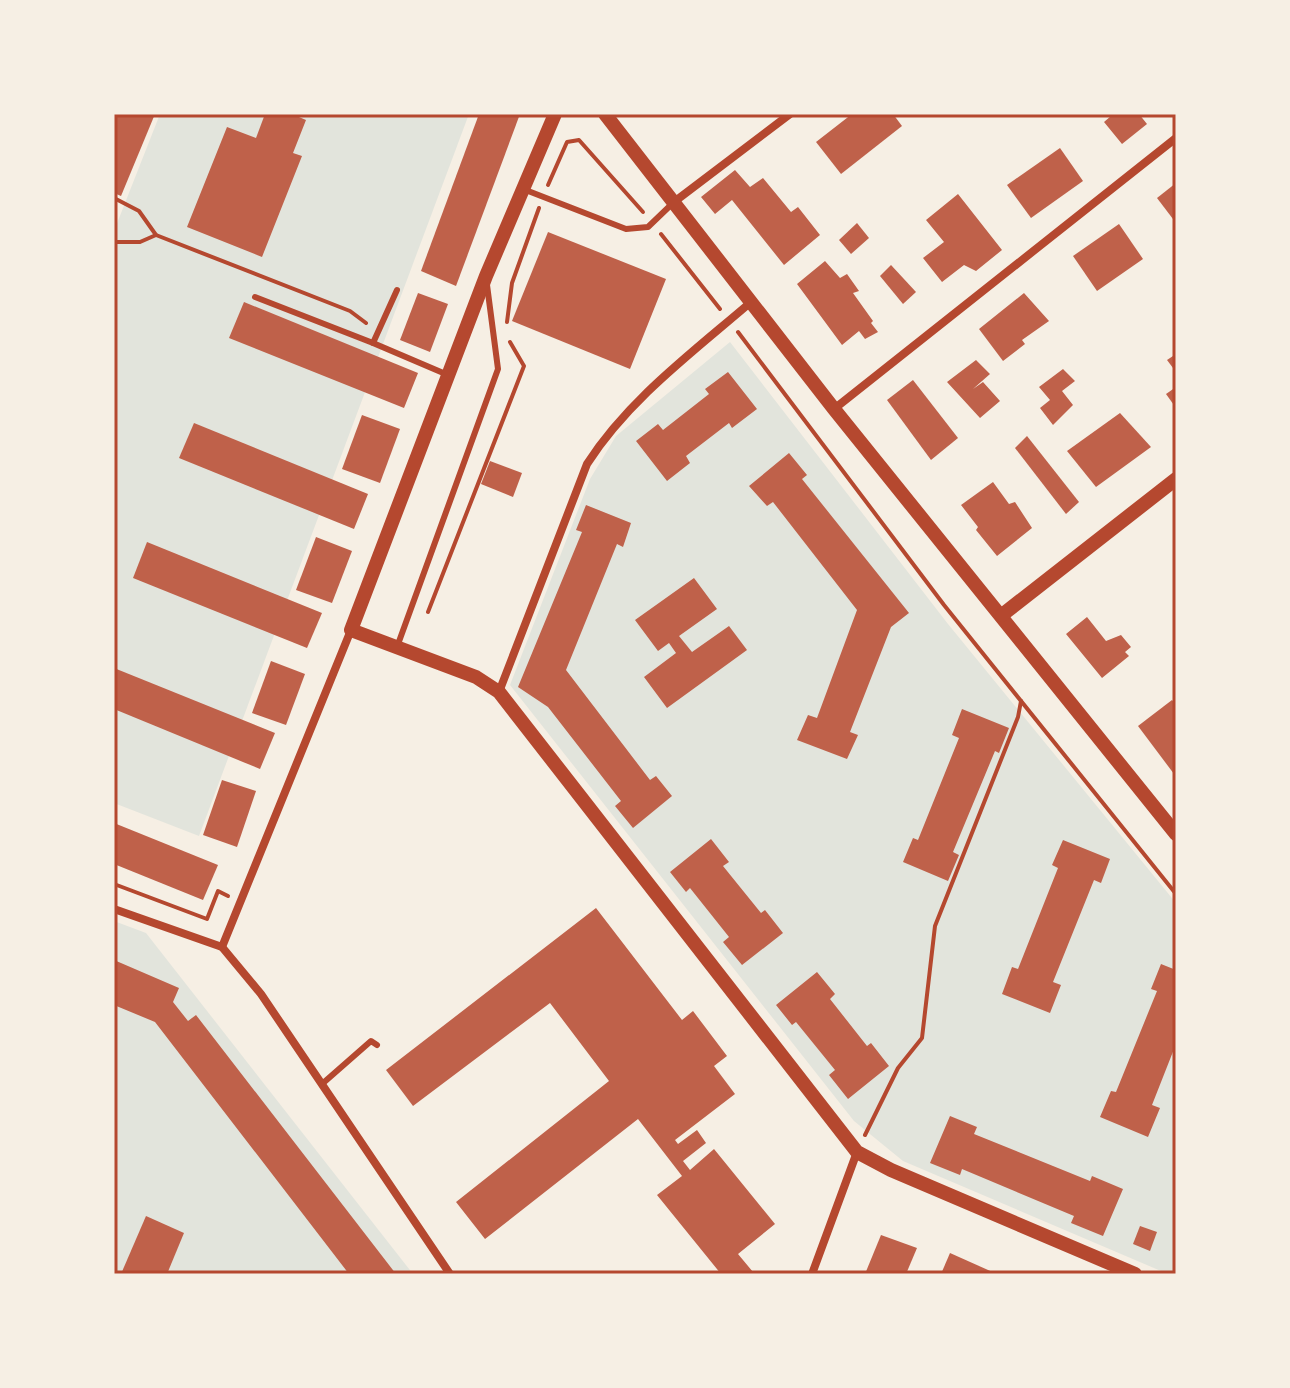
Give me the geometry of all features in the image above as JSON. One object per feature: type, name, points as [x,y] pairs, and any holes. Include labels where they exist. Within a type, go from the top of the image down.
[{"type":"street","points":[[222,947],[351,630],[486,276],[555,114]]},
{"type":"street","points":[[605,114],[834,409],[1176,834]]},
{"type":"street","points":[[674,202],[790,114]]},
{"type":"street","points":[[834,409],[1176,138]]},
{"type":"street","points":[[499,692],[587,464],[605,435],[632,405],[751,302]]},
{"type":"street","points":[[1002,615],[1176,479]]},
{"type":"street","points":[[351,630],[476,677],[499,692],[857,1152],[891,1170],[1135,1274]]},
{"type":"street","points":[[114,909],[222,947],[261,994],[450,1274]]},
{"type":"street","points":[[812,1274],[857,1152]]},
{"type":"lane","points":[[523,189],[626,229],[648,227],[674,202]]},
{"type":"lane","points":[[397,647],[498,369],[486,276]]},
{"type":"lane","points":[[373,343],[397,290]]},
{"type":"lane","points":[[255,297],[448,375]]},
{"type":"lane","points":[[322,1084],[371,1041],[377,1045]]},
{"type":"path","points":[[543,197],[567,142],[579,140],[652,223],[729,320],[935,593],[1176,894]]},
{"type":"path","points":[[114,198],[139,211],[156,235],[350,311],[378,332]]},
{"type":"path","points":[[114,242],[140,242],[156,235]]},
{"type":"path","points":[[857,1152],[898,1068],[922,1038],[935,926],[1018,717],[1021,700]]},
{"type":"path","points":[[114,884],[207,919],[218,891],[240,903]]},
{"type":"shaded area","points":[[160,114],[469,114],[199,836],[114,803],[114,231]]},
{"type":"shaded area","points":[[730,342],[948,624],[1176,903],[1176,1274],[1168,1274],[903,1161],[854,1121],[510,685],[590,479],[616,436]]},
{"type":"shaded area","points":[[114,921],[146,933],[413,1274],[114,1274]]},
{"type":"building","points":[[114,114],[155,114],[121,196],[114,193]]},
{"type":"building","points":[[265,114],[292,114],[306,120],[293,153],[302,156],[262,257],[187,227],[227,127],[256,138]]},
{"type":"building","points":[[479,114],[520,114],[456,286],[421,271]]},
{"type":"building","points":[[852,114],[893,114],[902,126],[841,174],[816,142]]},
{"type":"building","points":[[1110,114],[1139,114],[1147,124],[1122,144],[1104,122]]},
{"type":"building","points":[[1060,148],[1083,181],[1031,218],[1007,185]]},
{"type":"building","points":[[735,170],[750,187],[763,178],[791,212],[798,207],[820,235],[784,265],[732,200],[715,214],[701,197]]},
{"type":"building","points":[[1176,183],[1176,223],[1157,198]]},
{"type":"building","points":[[958,194],[1002,250],[976,271],[964,265],[942,282],[923,258],[944,242],[926,220]]},
{"type":"building","points":[[857,223],[869,238],[851,254],[839,240]]},
{"type":"building","points":[[1119,224],[1143,259],[1097,291],[1073,256]]},
{"type":"building","points":[[548,232],[666,279],[630,369],[512,321]]},
{"type":"building","points":[[825,261],[840,278],[847,274],[859,291],[853,293],[878,332],[865,339],[859,331],[842,345],[797,284]]},
{"type":"building","points":[[891,265],[916,292],[903,304],[880,276]]},
{"type":"building","points":[[418,293],[448,304],[430,352],[400,340]]},
{"type":"building","points":[[1024,293],[1049,321],[1022,340],[1025,344],[1003,361],[979,329]]},
{"type":"building","points":[[244,302],[418,373],[404,408],[229,338]]},
{"type":"building","points":[[1176,354],[1176,372],[1167,360]]},
{"type":"building","points":[[976,360],[990,374],[973,389],[983,382],[1000,401],[980,418],[947,382]]},
{"type":"building","points":[[1063,369],[1075,381],[1062,391],[1073,405],[1053,425],[1040,408],[1050,400],[1039,387]]},
{"type":"building","points":[[728,372],[757,409],[732,428],[729,423],[686,456],[690,463],[667,481],[636,441],[658,424],[663,430],[709,394],[705,389]]},
{"type":"building","points":[[913,380],[958,438],[931,460],[887,400]]},
{"type":"building","points":[[1176,387],[1176,408],[1166,394]]},
{"type":"building","points":[[1120,413],[1151,447],[1096,487],[1067,451]]},
{"type":"building","points":[[362,415],[400,429],[380,483],[342,469]]},
{"type":"building","points":[[194,423],[368,494],[354,529],[179,458]]},
{"type":"building","points":[[1027,436],[1079,502],[1066,514],[1015,448]]},
{"type":"building","points":[[789,453],[807,475],[802,479],[909,613],[891,627],[850,732],[858,735],[847,759],[797,740],[808,715],[817,718],[857,610],[773,502],[767,506],[749,486]]},
{"type":"building","points":[[490,461],[522,473],[513,497],[481,484]]},
{"type":"building","points":[[993,482],[1009,504],[1015,502],[1032,528],[997,556],[961,505]]},
{"type":"building","points":[[586,505],[631,523],[623,547],[617,544],[566,670],[650,780],[656,776],[672,796],[633,828],[615,806],[621,801],[548,707],[518,687],[582,532],[576,530]]},
{"type":"building","points":[[316,537],[352,551],[332,603],[296,590]]},
{"type":"building","points":[[147,542],[322,613],[307,648],[133,578]]},
{"type":"building","points":[[694,578],[717,609],[679,636],[692,652],[729,626],[747,650],[667,708],[644,677],[676,653],[669,643],[658,651],[635,620]]},
{"type":"building","points":[[1087,617],[1106,641],[1121,635],[1131,647],[1125,652],[1129,656],[1102,678],[1066,634]]},
{"type":"building","points":[[271,661],[305,674],[286,725],[252,713]]},
{"type":"building","points":[[114,668],[275,733],[260,769],[114,709]]},
{"type":"building","points":[[1172,700],[1176,705],[1174,774],[1138,726]]},
{"type":"building","points":[[962,709],[1009,728],[999,753],[995,751],[953,852],[959,855],[948,881],[903,862],[913,838],[918,840],[959,738],[952,735]]},
{"type":"building","points":[[222,780],[256,791],[237,847],[203,835]]},
{"type":"building","points":[[114,823],[218,865],[203,900],[114,864]]},
{"type":"building","points":[[711,839],[729,862],[723,866],[761,913],[765,910],[783,933],[742,965],[723,942],[729,937],[690,888],[686,892],[670,872]]},
{"type":"building","points":[[1063,840],[1110,859],[1101,883],[1094,880],[1053,982],[1061,985],[1050,1013],[1002,994],[1012,967],[1018,969],[1058,868],[1052,865]]},
{"type":"building","points":[[596,908],[682,1020],[693,1011],[727,1056],[714,1066],[735,1094],[675,1140],[678,1144],[697,1130],[706,1143],[683,1161],[690,1170],[714,1149],[775,1224],[738,1254],[753,1272],[751,1274],[721,1274],[657,1195],[682,1176],[638,1119],[485,1239],[456,1202],[609,1081],[550,1003],[413,1106],[386,1070]]},
{"type":"building","points":[[114,960],[179,988],[173,1002],[188,1021],[196,1015],[396,1274],[349,1274],[155,1022],[114,1005]]},
{"type":"building","points":[[1161,964],[1176,970],[1176,1044],[1152,1105],[1160,1108],[1148,1137],[1100,1117],[1111,1091],[1116,1092],[1157,991],[1151,989]]},
{"type":"building","points":[[817,972],[835,994],[830,999],[867,1046],[871,1043],[889,1066],[848,1099],[829,1075],[835,1070],[796,1022],[792,1025],[776,1005]]},
{"type":"building","points":[[950,1116],[977,1127],[974,1134],[1090,1181],[1092,1176],[1123,1189],[1103,1236],[1071,1223],[1074,1216],[962,1169],[960,1175],[930,1163]]},
{"type":"building","points":[[146,1216],[184,1233],[167,1274],[121,1274]]},
{"type":"building","points":[[1140,1226],[1157,1232],[1150,1251],[1133,1244]]},
{"type":"building","points":[[881,1235],[917,1248],[906,1274],[865,1274]]},
{"type":"building","points":[[950,1253],[997,1274],[941,1274]]}]
